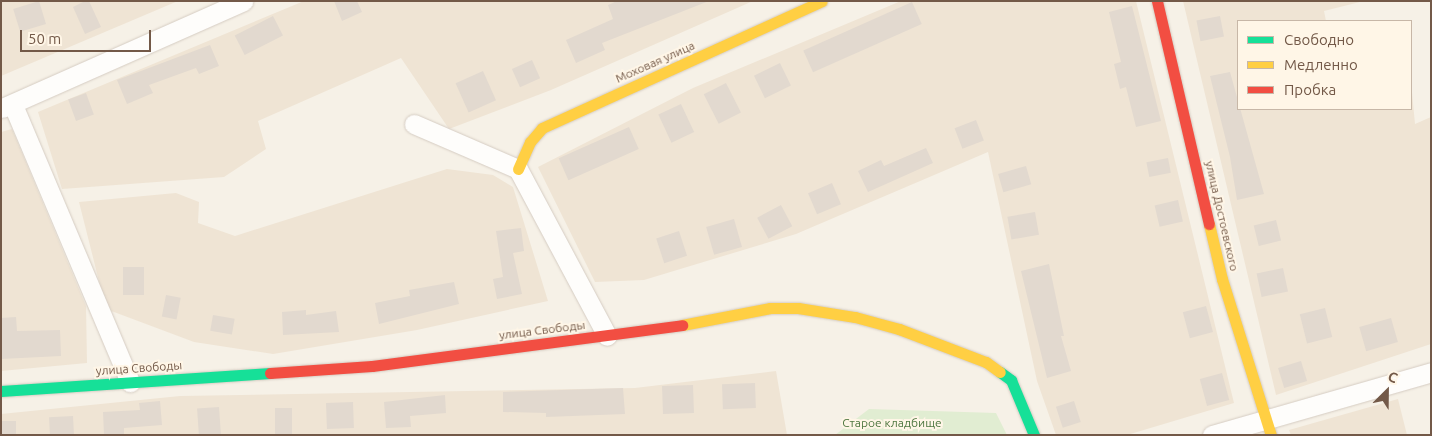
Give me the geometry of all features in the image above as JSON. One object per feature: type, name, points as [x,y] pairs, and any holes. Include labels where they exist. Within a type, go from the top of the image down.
[{"type":"street","points":[[130,382],[7,107],[242,1]]},
{"type":"street","name":"Моховая улица","points":[[518,170],[530,142],[542,128],[822,1]]},
{"type":"street","name":"улица Достоевского","points":[[1157,1],[1222,279],[1268,427]]},
{"type":"street","points":[[414,124],[518,170],[607,336]]},
{"type":"street","name":"улица Свободы","points":[[1,391],[372,366],[607,336],[770,308],[855,317],[962,351],[1000,370],[1018,394],[1034,435]]},
{"type":"street","points":[[1212,435],[1268,427],[1431,372]]},
{"type":"shaded area","points":[[1,1],[178,1],[1,76]]},
{"type":"shaded area","points":[[304,1],[753,1],[551,90],[449,129],[401,58],[258,121],[266,149],[224,177],[62,189],[38,112]]},
{"type":"shaded area","points":[[901,1],[1136,1],[1234,403],[1127,435],[1056,435],[1037,381],[988,152],[796,234],[644,280],[595,282],[538,167],[693,88]]},
{"type":"shaded area","points":[[1183,1],[1364,1],[1324,11],[1326,20],[1237,20],[1237,110],[1412,110],[1412,92],[1415,124],[1431,117],[1431,344],[1276,395]]},
{"type":"shaded area","points":[[12,129],[86,306],[87,363],[1,371],[1,132]]},
{"type":"shaded area","points":[[447,169],[493,175],[513,187],[548,301],[417,330],[273,354],[194,342],[106,309],[79,202],[176,193],[199,202],[198,223],[235,236]]},
{"type":"shaded area","points":[[776,371],[787,435],[1,435],[1,414],[180,396],[635,388]]},
{"type":"shaded area","points":[[1398,399],[1407,435],[1291,435],[1289,430]]},
{"type":"green space","name":"Старое кладбище","points":[[869,409],[996,413],[1007,435],[835,435]]},
{"type":"building","points":[[39,1],[46,24],[20,32],[13,9]]},
{"type":"building","points":[[89,1],[101,27],[85,34],[73,7]]},
{"type":"building","points":[[334,1],[357,1],[362,12],[342,21]]},
{"type":"building","points":[[617,1],[709,1],[602,43],[605,50],[576,63],[566,40],[613,19],[608,5]]},
{"type":"building","points":[[912,2],[922,24],[813,72],[803,50]]},
{"type":"building","points":[[1132,6],[1161,121],[1136,127],[1126,87],[1120,89],[1114,64],[1121,62],[1109,12]]},
{"type":"building","points":[[273,16],[283,36],[245,55],[235,36]]},
{"type":"building","points":[[1220,16],[1224,37],[1200,41],[1196,21]]},
{"type":"building","points":[[210,45],[219,66],[199,74],[196,68],[149,85],[153,93],[127,104],[117,80]]},
{"type":"building","points":[[532,60],[540,78],[520,87],[512,69]]},
{"type":"building","points":[[780,63],[791,85],[765,98],[754,76]]},
{"type":"building","points":[[483,71],[496,100],[469,112],[456,83]]},
{"type":"building","points":[[1230,72],[1237,97],[1237,110],[1241,110],[1264,194],[1237,200],[1230,157],[1210,76]]},
{"type":"building","points":[[726,83],[741,112],[719,124],[704,94]]},
{"type":"building","points":[[86,93],[94,115],[76,121],[68,99]]},
{"type":"building","points":[[681,104],[694,132],[671,143],[658,115]]},
{"type":"building","points":[[976,120],[984,141],[962,149],[955,128]]},
{"type":"building","points":[[629,127],[639,149],[568,180],[559,158]]},
{"type":"building","points":[[926,148],[933,163],[868,192],[858,171],[881,160],[884,166]]},
{"type":"building","points":[[1168,158],[1171,173],[1149,177],[1146,162]]},
{"type":"building","points":[[1026,166],[1031,184],[1003,192],[998,174]]},
{"type":"building","points":[[832,183],[841,204],[817,214],[808,193]]},
{"type":"building","points":[[1178,200],[1183,221],[1160,227],[1155,205]]},
{"type":"building","points":[[781,205],[792,226],[768,239],[757,218]]},
{"type":"building","points":[[1035,212],[1039,235],[1011,240],[1007,217]]},
{"type":"building","points":[[734,219],[742,247],[714,255],[706,227]]},
{"type":"building","points":[[1276,220],[1281,240],[1259,246],[1254,226]]},
{"type":"building","points":[[521,228],[524,251],[513,253],[522,294],[497,299],[493,279],[503,277],[496,231]]},
{"type":"building","points":[[679,231],[687,256],[664,263],[656,238]]},
{"type":"building","points":[[1049,264],[1064,336],[1061,336],[1071,371],[1047,378],[1021,271]]},
{"type":"building","points":[[123,267],[144,267],[144,295],[123,295]]},
{"type":"building","points":[[1283,268],[1288,291],[1262,297],[1257,274]]},
{"type":"building","points":[[454,282],[459,304],[379,324],[375,303],[410,296],[409,290]]},
{"type":"building","points":[[166,295],[181,298],[177,319],[162,317]]},
{"type":"building","points":[[1206,306],[1213,332],[1190,338],[1183,312]]},
{"type":"building","points":[[1325,308],[1332,337],[1307,343],[1300,314]]},
{"type":"building","points":[[306,310],[306,315],[336,311],[339,332],[283,335],[282,312]]},
{"type":"building","points":[[213,315],[235,319],[232,335],[210,331]]},
{"type":"building","points":[[16,317],[17,331],[60,330],[61,356],[1,359],[1,318]]},
{"type":"building","points":[[1391,318],[1398,342],[1366,351],[1359,327]]},
{"type":"building","points":[[1301,361],[1307,381],[1284,388],[1278,368]]},
{"type":"building","points":[[1222,373],[1229,400],[1207,406],[1200,379]]},
{"type":"building","points":[[755,383],[756,408],[723,409],[722,384]]},
{"type":"building","points":[[693,385],[694,413],[663,414],[662,386]]},
{"type":"building","points":[[623,388],[625,414],[546,417],[546,413],[503,412],[503,392]]},
{"type":"building","points":[[445,395],[446,413],[410,416],[411,427],[386,428],[384,402]]},
{"type":"building","points":[[160,401],[162,425],[124,428],[124,435],[104,435],[103,412],[140,410],[139,403]]},
{"type":"building","points":[[1074,401],[1081,422],[1063,428],[1056,407]]},
{"type":"building","points":[[353,402],[354,428],[327,429],[326,403]]},
{"type":"building","points":[[219,407],[221,435],[199,435],[197,409]]},
{"type":"building","points":[[275,408],[292,408],[292,435],[275,435]]},
{"type":"building","points":[[73,416],[74,435],[50,435],[49,417]]},
{"type":"building","points":[[1,421],[16,421],[16,435],[1,435]]},
{"type":"traffic: fast","points":[[1000,372],[1011,380],[1034,435]]},
{"type":"traffic: fast","points":[[1,391],[270,373]]},
{"type":"traffic: slow","points":[[518,169],[530,142],[542,128],[822,1]]},
{"type":"traffic: slow","points":[[1209,224],[1222,279],[1271,435]]},
{"type":"traffic: slow","points":[[682,325],[770,308],[798,308],[855,317],[899,329],[986,362],[1000,372]]},
{"type":"traffic: jam","points":[[1157,1],[1209,224]]},
{"type":"traffic: jam","points":[[270,373],[372,366],[682,325]]}]
